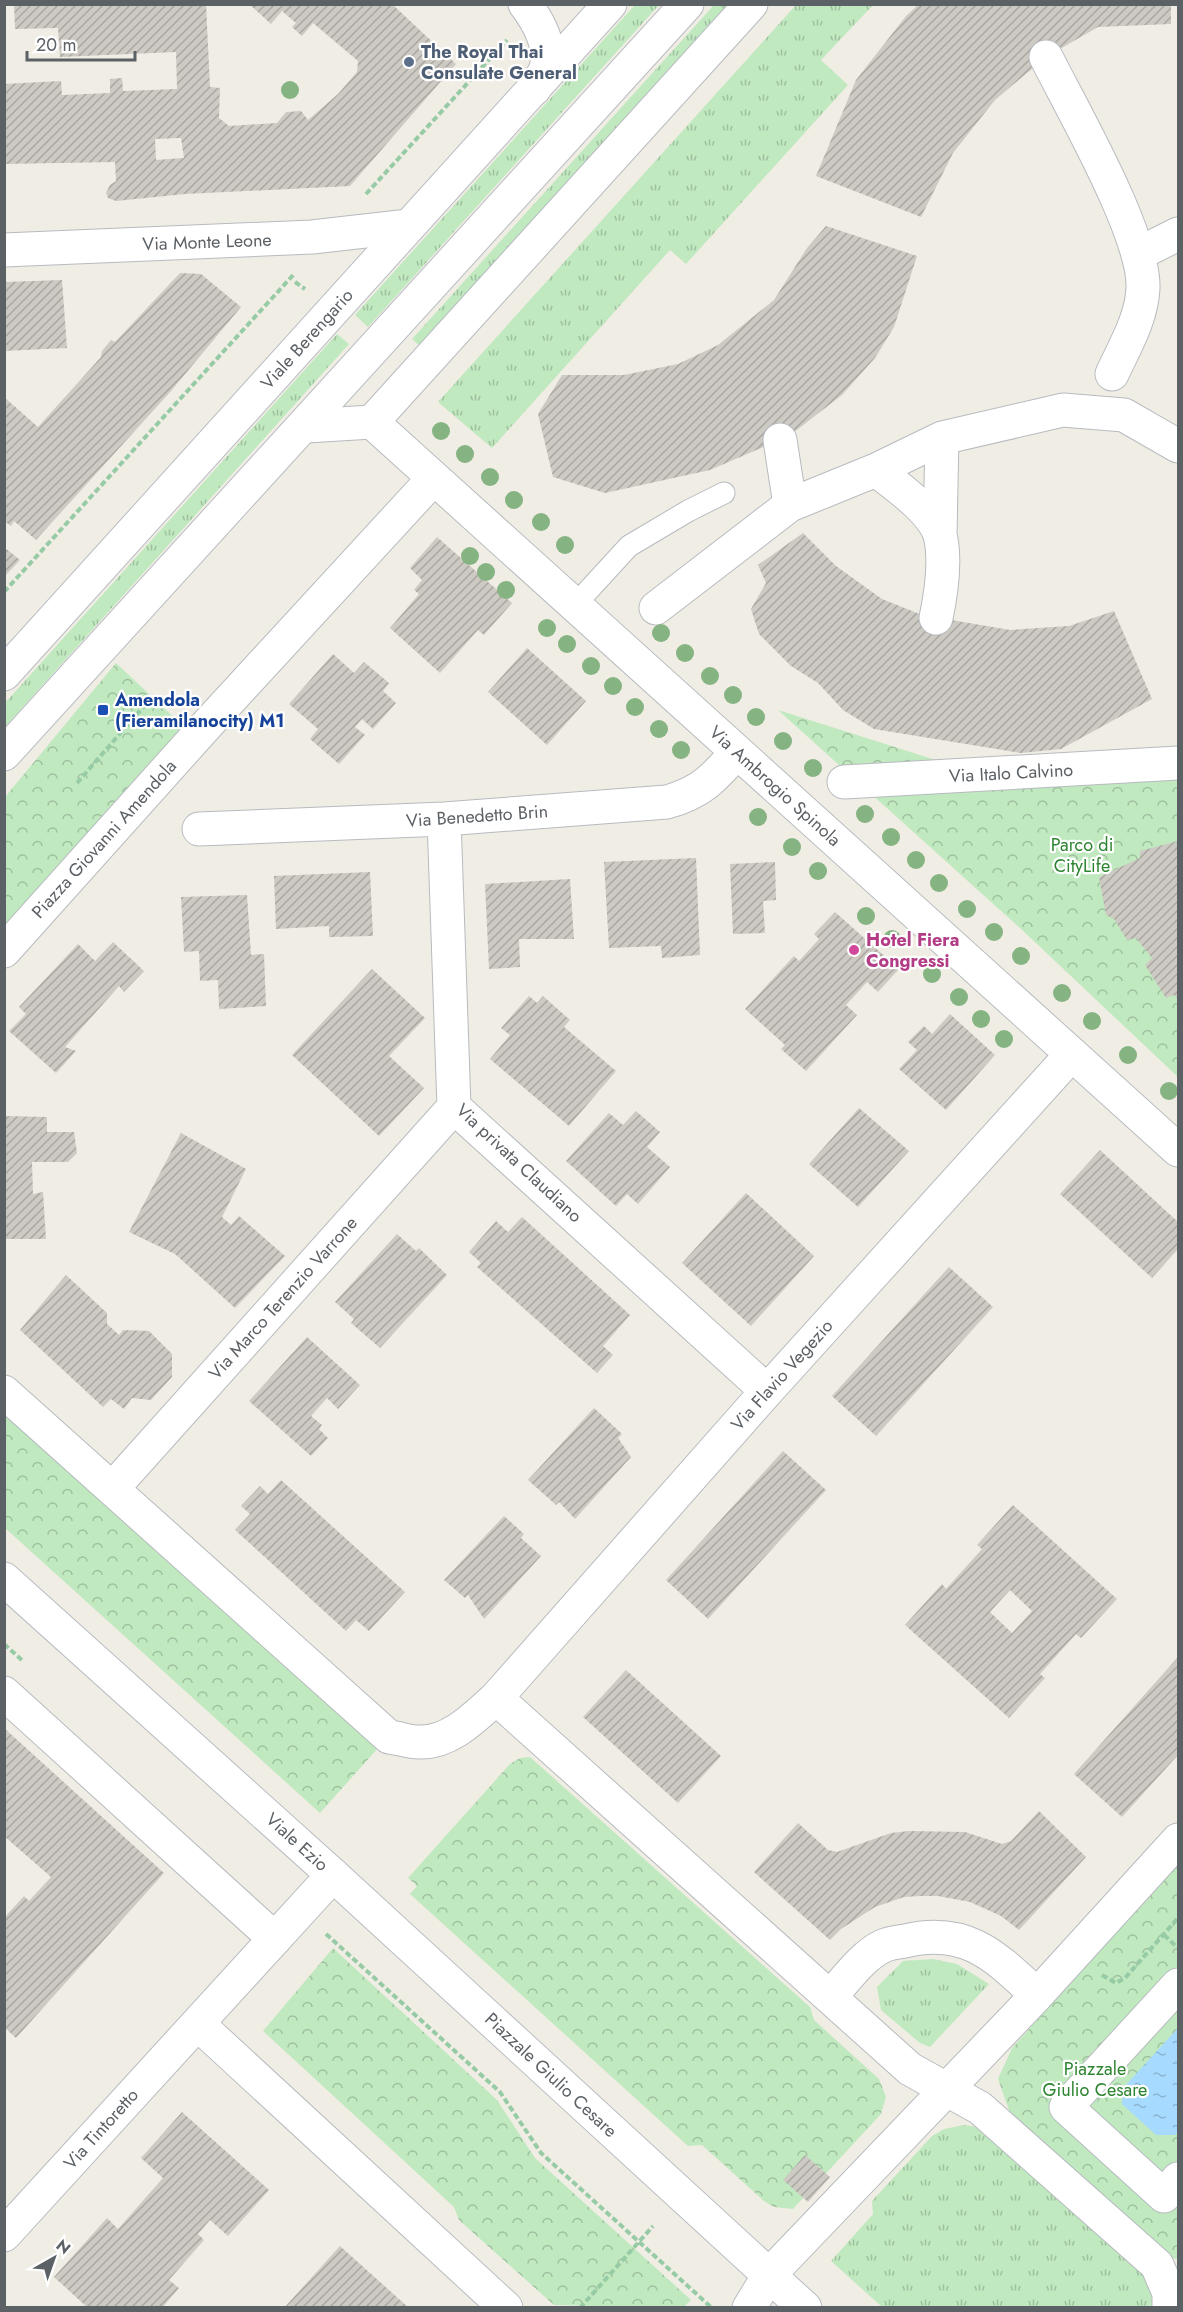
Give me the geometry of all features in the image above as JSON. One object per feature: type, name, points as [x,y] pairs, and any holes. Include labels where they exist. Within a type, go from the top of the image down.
[{"type":"street","name":"Viale Berengario","points":[[4,674],[610,4]]},
{"type":"street","points":[[4,754],[306,426],[687,4]]},
{"type":"street","points":[[306,426],[372,422],[751,4]]},
{"type":"street","points":[[519,19],[540,29],[546,45],[546,68],[534,89]]},
{"type":"street","points":[[1046,57],[1095,155],[1138,254],[1143,288],[1135,323],[1112,374],[1063,410]]},
{"type":"street","name":"Via Monte Leone","points":[[4,250],[312,237],[409,226]]},
{"type":"street","points":[[1138,254],[1179,234]]},
{"type":"street","points":[[1112,374],[1124,415]]},
{"type":"street","points":[[656,608],[790,505],[876,470],[942,438],[1063,410],[1124,415],[1179,446]]},
{"type":"street","name":"Via Ambrogio Spinola","points":[[372,422],[1179,1150]]},
{"type":"street","points":[[936,618],[942,590],[940,534],[942,438]]},
{"type":"street","points":[[780,440],[790,505]]},
{"type":"street","points":[[876,470],[916,501],[940,534]]},
{"type":"street","name":"Piazza Giovanni Amendola","points":[[4,951],[204,728],[433,479]]},
{"type":"street","name":"Via Benedetto Brin","points":[[199,829],[444,819],[667,802],[691,795],[709,782],[737,752]]},
{"type":"street","name":"Via Italo Calvino","points":[[843,782],[1179,763]]},
{"type":"street","name":"Via privata Claudiano","points":[[444,819],[454,1107],[767,1391]]},
{"type":"street","name":"Via Flavio Vegezio","points":[[496,1698],[767,1391],[1072,1054]]},
{"type":"street","name":"Via Marco Terenzio Varrone","points":[[112,1489],[454,1107]]},
{"type":"street","points":[[7,1394],[389,1737],[420,1743],[446,1737],[475,1717],[496,1698],[910,2069],[980,2108],[1168,2269],[1169,2307]]},
{"type":"street","name":"Viale Ezio","points":[[4,1579],[333,1875],[275,1939]]},
{"type":"street","points":[[4,1693],[275,1939],[198,2024],[506,2307]]},
{"type":"street","points":[[749,2307],[769,2276],[1036,1995],[1179,1840]]},
{"type":"street","name":"Piazzale Giulio Cesare","points":[[333,1875],[805,2307]]},
{"type":"street","points":[[830,1997],[857,1968],[883,1946],[926,1936],[962,1939],[1006,1966],[1036,1995]]},
{"type":"street","points":[[1179,1985],[1066,2107],[1164,2196],[1179,2180]]},
{"type":"street","name":"Via Tintoretto","points":[[4,2235],[198,2024]]},
{"type":"lane","points":[[574,606],[629,546],[688,511],[724,493]]},
{"type":"path","points":[[365,195],[519,19]]},
{"type":"path","points":[[4,592],[298,269]]},
{"type":"path","points":[[77,783],[152,697]]},
{"type":"path","points":[[1094,1968],[1107,1980],[1116,1983],[1125,1978],[1179,1918]]},
{"type":"path","points":[[1164,1935],[1179,1948]]},
{"type":"path","points":[[334,1941],[500,2092],[541,2153],[712,2307]]},
{"type":"path","points":[[580,2307],[653,2226]]},
{"type":"green space","points":[[635,5],[659,5],[368,327],[355,315]]},
{"type":"green space","points":[[714,5],[733,5],[422,348],[412,339]]},
{"type":"green space","points":[[796,5],[873,5],[821,60],[848,85],[686,264],[670,250],[492,448],[438,402]]},
{"type":"green space","points":[[337,334],[349,344],[5,727],[5,703]]},
{"type":"green space","points":[[116,663],[183,726],[5,927],[5,797]]},
{"type":"green space","name":"Parco di CityLife","points":[[778,710],[942,762],[1178,755],[1178,1077],[1020,928]]},
{"type":"green space","points":[[5,1410],[379,1747],[320,1813],[5,1528]]},
{"type":"green space","points":[[530,1757],[810,2007],[814,2020],[879,2079],[886,2097],[881,2114],[793,2209],[774,2207],[764,2201],[702,2145],[688,2146],[410,1894],[417,1886],[408,1878],[510,1764],[520,1758]]},
{"type":"green space","name":"Piazzale Giulio Cesare","points":[[1178,1863],[1178,2259],[1165,2258],[1010,2113],[998,2079],[1012,2048]]},
{"type":"green space","points":[[333,1948],[497,2100],[535,2158],[691,2300],[683,2308],[554,2305],[459,2220],[454,2207],[263,2031]]},
{"type":"green space","points":[[933,1959],[957,1964],[989,1984],[930,2047],[920,2043],[881,2010],[877,1987],[903,1961]]},
{"type":"green space","points":[[964,2125],[984,2128],[1141,2268],[1153,2292],[1153,2308],[882,2307],[831,2261],[873,2214],[872,2201],[932,2136],[944,2129]]},
{"type":"water","points":[[1178,2028],[1178,2132],[1175,2135],[1156,2135],[1122,2104],[1124,2087]]},
{"type":"building","points":[[14,4],[206,4],[210,87],[220,88],[219,118],[229,126],[277,123],[286,112],[301,111],[308,120],[338,94],[357,72],[358,61],[313,23],[302,36],[292,27],[296,23],[282,11],[271,24],[249,4],[392,4],[456,64],[350,186],[185,194],[116,201],[108,198],[106,193],[110,185],[116,181],[115,162],[4,164],[4,84],[61,81],[62,95],[110,93],[110,79],[122,78],[123,91],[177,89],[176,52],[60,57],[58,28],[15,29]],"holes":[[[181,138],[184,158],[156,160],[155,139]]]},
{"type":"building","points":[[919,4],[1171,4],[1171,24],[1098,27],[1046,57],[995,100],[953,153],[921,217],[816,176],[856,80],[906,16]]},
{"type":"building","points":[[826,226],[917,256],[894,327],[875,358],[842,395],[789,436],[710,470],[605,493],[553,477],[538,414],[562,375],[624,375],[678,364],[718,345],[774,300],[807,248]]},
{"type":"building","points":[[180,273],[201,274],[241,307],[171,391],[36,540],[14,521],[11,526],[4,521],[4,397],[38,427],[101,357],[102,351],[111,340],[115,342]]},
{"type":"building","points":[[62,280],[67,348],[4,351],[4,282]]},
{"type":"building","points":[[803,533],[836,566],[882,599],[922,615],[1010,630],[1069,626],[1114,611],[1152,699],[1061,749],[1021,753],[874,729],[843,710],[818,683],[791,666],[759,634],[751,609],[766,583],[758,565]]},
{"type":"building","points":[[437,537],[512,603],[484,635],[478,630],[440,673],[390,628],[419,594],[414,590],[422,580],[410,568]]},
{"type":"building","points":[[4,547],[20,560],[4,577]]},
{"type":"building","points":[[527,648],[586,701],[547,745],[488,692]]},
{"type":"building","points":[[333,654],[354,673],[364,662],[389,683],[383,691],[396,703],[373,729],[362,719],[355,727],[365,735],[339,764],[310,739],[318,729],[289,704]]},
{"type":"building","points":[[1178,841],[1178,999],[1174,995],[1166,998],[1145,965],[1152,958],[1136,938],[1127,940],[1114,919],[1106,915],[1099,877],[1140,858],[1140,851]]},
{"type":"building","points":[[696,858],[700,955],[662,958],[661,946],[609,948],[604,862]]},
{"type":"building","points":[[775,862],[776,900],[763,901],[765,933],[733,934],[730,864]]},
{"type":"building","points":[[370,872],[373,936],[329,937],[329,926],[276,929],[274,876]]},
{"type":"building","points":[[570,879],[574,939],[519,939],[520,967],[489,969],[485,884]]},
{"type":"building","points":[[247,895],[251,955],[264,954],[266,1006],[219,1009],[218,980],[200,981],[199,951],[184,952],[181,897]]},
{"type":"building","points":[[835,912],[899,969],[878,992],[867,982],[846,1005],[857,1015],[806,1071],[781,1049],[785,1045],[745,1009],[794,956],[799,961],[819,939],[814,934]]},
{"type":"building","points":[[113,942],[144,971],[124,992],[119,986],[65,1047],[76,1051],[56,1073],[9,1031],[26,1014],[19,1007],[78,944],[95,961]]},
{"type":"building","points":[[372,969],[425,1018],[389,1056],[424,1088],[379,1136],[292,1055]]},
{"type":"building","points":[[529,996],[537,1003],[543,996],[570,1020],[564,1027],[616,1071],[569,1126],[490,1059],[510,1035],[501,1028]]},
{"type":"building","points":[[950,1014],[995,1055],[946,1110],[899,1069],[917,1050],[908,1042],[924,1026],[932,1034]]},
{"type":"building","points":[[859,1108],[909,1151],[858,1207],[809,1164]]},
{"type":"building","points":[[636,1111],[660,1132],[647,1147],[670,1167],[638,1204],[627,1194],[616,1206],[566,1161],[609,1113],[623,1125]]},
{"type":"building","points":[[4,1116],[47,1117],[47,1132],[74,1132],[77,1153],[68,1162],[32,1162],[33,1194],[43,1192],[46,1239],[6,1239]]},
{"type":"building","points":[[181,1133],[246,1169],[222,1217],[231,1225],[239,1216],[285,1256],[235,1308],[175,1254],[129,1232]]},
{"type":"building","points":[[1100,1150],[1178,1222],[1178,1249],[1152,1278],[1060,1194]]},
{"type":"building","points":[[746,1193],[814,1256],[751,1326],[682,1263]]},
{"type":"building","points":[[522,1217],[630,1315],[603,1346],[613,1355],[597,1373],[477,1267],[481,1263],[469,1252],[496,1221],[508,1232]]},
{"type":"building","points":[[397,1234],[416,1251],[419,1248],[447,1275],[380,1348],[351,1323],[354,1319],[335,1302]]},
{"type":"building","points":[[949,1267],[993,1307],[876,1436],[832,1396]]},
{"type":"building","points":[[66,1275],[107,1313],[107,1324],[119,1335],[123,1330],[149,1331],[172,1354],[172,1377],[151,1400],[132,1398],[124,1409],[111,1399],[103,1407],[20,1330]]},
{"type":"building","points":[[307,1337],[360,1385],[338,1409],[327,1398],[311,1416],[322,1425],[319,1429],[328,1438],[311,1456],[249,1401]]},
{"type":"building","points":[[594,1408],[622,1434],[618,1438],[631,1457],[575,1519],[559,1502],[556,1505],[528,1480]]},
{"type":"building","points":[[783,1451],[826,1490],[708,1619],[666,1580]]},
{"type":"building","points":[[281,1480],[405,1592],[369,1631],[356,1620],[346,1631],[235,1530],[250,1514],[241,1506],[260,1486],[268,1494]]},
{"type":"building","points":[[1013,1505],[1117,1599],[1081,1638],[1076,1634],[1040,1674],[1045,1678],[1009,1718],[905,1625],[942,1584],[946,1589],[982,1549],[977,1545]],"holes":[[[1010,1590],[1032,1611],[1012,1633],[990,1612]]]},
{"type":"building","points":[[504,1516],[524,1534],[521,1538],[541,1556],[484,1619],[468,1595],[465,1598],[444,1580]]},
{"type":"building","points":[[1178,1657],[1178,1755],[1122,1817],[1074,1774]]},
{"type":"building","points":[[626,1670],[721,1756],[678,1803],[583,1717]]},
{"type":"building","points":[[4,1728],[164,1873],[16,2038],[4,2027],[4,1918],[24,1896],[29,1901],[51,1877],[4,1836]]},
{"type":"building","points":[[1039,1811],[1086,1857],[1019,1930],[1001,1916],[970,1902],[938,1896],[921,1896],[904,1897],[875,1907],[841,1929],[830,1940],[754,1872],[798,1823],[828,1850],[837,1852],[891,1833],[909,1831],[965,1832],[1002,1844],[1011,1841]]},
{"type":"building","points":[[182,2112],[269,2190],[228,2236],[210,2220],[198,2234],[204,2240],[169,2280],[179,2288],[162,2308],[88,2308],[54,2277],[107,2218],[118,2229],[163,2178],[141,2158]]},
{"type":"building","points":[[805,2155],[830,2177],[808,2202],[783,2180]]},
{"type":"building","points":[[340,2246],[409,2308],[284,2308]]},
{"type":"place","name":"The Royal Thai Consulate General","points":[[409,62]]},
{"type":"place","name":"Amendola (Fieramilanocity) M1","points":[[103,710]]},
{"type":"place","name":"Hotel Fiera Congressi","points":[[854,950]]}]
